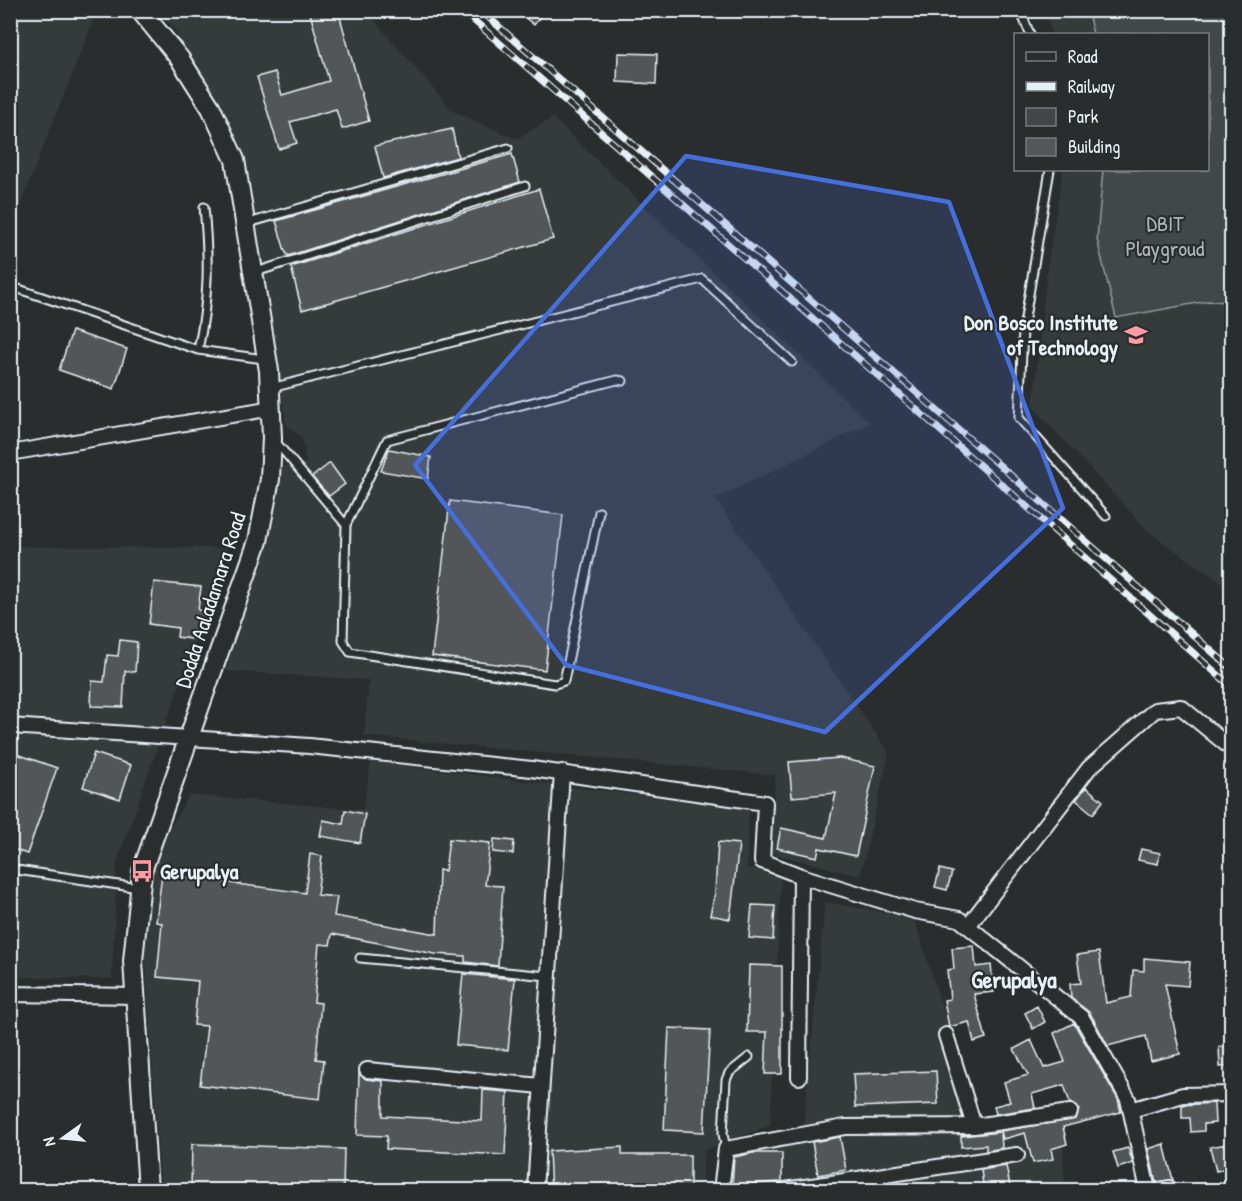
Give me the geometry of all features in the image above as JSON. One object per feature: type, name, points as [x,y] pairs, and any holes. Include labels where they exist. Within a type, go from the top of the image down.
[{"type":"main road","name":"Dodda Aaladamara Road","points":[[140,10],[180,59],[211,108],[235,160],[243,224],[267,359],[272,408],[270,479],[258,541],[142,871],[133,961],[148,1191]]},
{"type":"street","points":[[10,453],[272,408]]},
{"type":"street","points":[[968,926],[1089,768],[1155,710],[1181,707],[1232,749]]},
{"type":"street","points":[[10,726],[188,740],[309,746],[562,772],[765,803],[762,861],[801,876],[915,910],[959,919],[1082,1018],[1128,1099],[1147,1190]]},
{"type":"street","points":[[535,1191],[562,772]]},
{"type":"street","points":[[799,1077],[801,876]]},
{"type":"street","points":[[10,994],[135,996]]},
{"type":"street","points":[[946,1035],[974,1126]]},
{"type":"street","points":[[367,1070],[541,1086]]},
{"type":"street","points":[[1131,1110],[1183,1095],[1232,1094]]},
{"type":"street","points":[[721,1191],[726,1149],[845,1127],[974,1126],[1070,1112]]},
{"type":"street","points":[[785,1191],[1017,1155]]},
{"type":"lane","points":[[1020,10],[1030,33]]},
{"type":"lane","points":[[243,224],[508,148]]},
{"type":"lane","points":[[1050,171],[1023,330],[1019,418],[1106,516]]},
{"type":"lane","points":[[253,273],[525,186]]},
{"type":"lane","points":[[198,350],[207,309],[209,274],[204,207]]},
{"type":"lane","points":[[271,388],[702,279],[792,362]]},
{"type":"lane","points":[[10,286],[198,350],[267,359]]},
{"type":"lane","points":[[599,512],[566,678],[555,684],[346,650],[343,641],[346,525],[382,446],[387,440],[595,386],[623,381]]},
{"type":"lane","points":[[272,438],[346,525]]},
{"type":"lane","points":[[10,869],[141,888]]},
{"type":"lane","points":[[360,958],[548,976]]},
{"type":"lane","points":[[726,1149],[723,1134],[726,1080],[729,1073],[749,1057]]},
{"type":"highlighted area","points":[[686,156],[949,202],[1063,508],[825,732],[566,665],[415,465]]},
{"type":"shaded area","points":[[10,11],[97,11],[11,228]]},
{"type":"shaded area","points":[[159,11],[366,11],[453,111],[516,139],[553,118],[870,423],[716,499],[889,753],[860,876],[771,853],[775,775],[364,736],[369,680],[226,671],[284,466],[306,463],[302,437],[286,424],[249,172],[175,30]]},
{"type":"shaded area","name":"Don Bosco Institute of Technology","points":[[1046,11],[1231,11],[1231,589],[1149,532],[1033,407],[1048,262],[1063,171],[1209,171],[1209,33],[1052,33]]},
{"type":"shaded area","points":[[11,546],[228,548],[117,862],[112,979],[11,977]]},
{"type":"shaded area","points":[[371,762],[749,809],[747,868],[781,873],[770,1125],[704,1151],[701,1190],[161,1190],[145,953],[154,856],[189,795],[363,810]]},
{"type":"shaded area","points":[[825,902],[914,918],[984,1140],[1062,1125],[1065,1190],[734,1190],[736,1157],[803,1133]]},
{"type":"green space","name":"DBIT Playgroud","points":[[1100,10],[1231,11],[1231,302],[1208,301],[1116,318],[1097,239],[1103,171],[1209,171],[1209,33],[1093,33],[1088,13]]},
{"type":"building","points":[[309,10],[338,10],[369,121],[342,129],[336,109],[290,122],[297,143],[279,149],[257,77],[275,72],[282,95],[329,81]]},
{"type":"building","points":[[516,10],[545,10],[534,25]]},
{"type":"building","points":[[618,53],[657,54],[656,84],[617,82]]},
{"type":"building","points":[[452,129],[458,157],[383,178],[375,146]]},
{"type":"building","points":[[512,154],[520,182],[288,256],[285,251],[276,221]]},
{"type":"building","points":[[539,189],[553,239],[302,310],[291,267]]},
{"type":"building","points":[[72,331],[127,349],[114,389],[59,370]]},
{"type":"building","points":[[389,449],[431,457],[428,479],[381,471]]},
{"type":"building","points":[[330,463],[345,484],[329,496],[312,477]]},
{"type":"building","points":[[450,501],[563,515],[545,670],[432,656]]},
{"type":"building","points":[[154,582],[201,587],[198,610],[203,611],[200,632],[192,631],[191,639],[177,637],[178,628],[149,624]]},
{"type":"building","points":[[120,640],[137,642],[135,672],[125,671],[123,707],[91,706],[92,681],[104,682],[107,655],[118,656]]},
{"type":"building","points":[[94,753],[131,765],[120,799],[83,787]]},
{"type":"building","points":[[17,754],[57,768],[27,854],[10,848],[10,771]]},
{"type":"building","points":[[840,758],[875,766],[856,856],[819,848],[817,857],[777,848],[781,828],[826,838],[836,793],[792,797],[789,762]]},
{"type":"building","points":[[1086,787],[1103,801],[1093,814],[1076,800]]},
{"type":"building","points":[[345,810],[365,814],[360,843],[320,836],[323,820],[343,824]]},
{"type":"building","points":[[449,839],[490,843],[485,885],[503,886],[498,966],[465,962],[465,956],[435,954],[332,934],[330,945],[319,944],[314,1002],[321,1003],[316,1059],[324,1060],[320,1099],[200,1085],[207,1026],[194,1025],[198,981],[157,977],[162,923],[156,922],[162,874],[305,893],[310,854],[322,856],[317,895],[337,897],[334,916],[437,934],[439,870],[445,871]]},
{"type":"building","points":[[494,839],[514,841],[513,854],[493,852]]},
{"type":"building","points":[[718,842],[739,844],[730,919],[710,915],[715,893]]},
{"type":"building","points":[[1141,849],[1160,853],[1158,864],[1138,860]]},
{"type":"building","points":[[940,869],[952,872],[947,890],[935,887]]},
{"type":"building","points":[[752,905],[775,906],[773,940],[749,938]]},
{"type":"building","points":[[974,946],[976,967],[991,965],[994,992],[974,994],[986,1038],[974,1042],[969,1022],[949,1027],[944,1000],[950,999],[947,970],[954,969],[952,948]]},
{"type":"building","points":[[1099,952],[1106,1003],[1131,997],[1133,970],[1144,971],[1144,958],[1190,962],[1188,986],[1165,984],[1180,1054],[1151,1061],[1146,1036],[1108,1046],[1090,1013],[1071,998],[1070,984],[1081,983],[1077,955]]},
{"type":"building","points":[[749,965],[782,966],[782,1074],[765,1074],[767,1032],[747,1032]]},
{"type":"building","points":[[463,974],[515,979],[508,1050],[456,1045]]},
{"type":"building","points":[[1037,1006],[1045,1022],[1033,1029],[1025,1013]]},
{"type":"building","points":[[1074,1023],[1118,1099],[1121,1112],[1063,1127],[1067,1144],[1051,1149],[1053,1159],[1033,1163],[1025,1133],[1003,1139],[1001,1131],[1075,1119],[1079,1110],[1070,1103],[1064,1085],[1032,1094],[1035,1108],[996,1114],[994,1106],[1010,1102],[1004,1082],[1028,1075],[1014,1049],[1031,1040],[1044,1068],[1065,1062],[1054,1033]]},
{"type":"building","points":[[669,1028],[710,1030],[704,1132],[664,1130]]},
{"type":"building","points":[[1219,1047],[1232,1047],[1232,1066],[1220,1067]]},
{"type":"building","points":[[936,1071],[938,1104],[855,1107],[853,1074]]},
{"type":"building","points":[[359,1073],[366,1079],[383,1081],[383,1116],[482,1121],[483,1090],[508,1092],[505,1155],[386,1149],[387,1136],[357,1135]]},
{"type":"building","points":[[1214,1103],[1215,1123],[1204,1124],[1204,1131],[1191,1132],[1190,1118],[1182,1118],[1182,1105]]},
{"type":"building","points":[[1001,1132],[1002,1148],[986,1151],[986,1145],[961,1147],[961,1136]]},
{"type":"building","points":[[840,1137],[846,1170],[818,1175],[812,1142]]},
{"type":"building","points":[[1232,1143],[1232,1167],[1216,1171],[1210,1147]]},
{"type":"building","points":[[192,1144],[344,1149],[343,1191],[191,1191]]},
{"type":"building","points":[[1164,1144],[1173,1180],[1156,1182],[1148,1149]]},
{"type":"building","points":[[622,1147],[622,1155],[690,1155],[690,1191],[551,1191],[549,1151]]},
{"type":"building","points":[[1128,1148],[1133,1163],[1118,1168],[1113,1152]]},
{"type":"building","points":[[753,1153],[782,1153],[782,1182],[732,1185],[734,1157]]},
{"type":"building","points":[[1006,1166],[1011,1191],[984,1191],[981,1170]]},
{"type":"railway","points":[[462,10],[1232,687]]},
{"type":"railway","points":[[480,10],[1232,669]]},
{"type":"place","name":"Don Bosco Institute of Technology","points":[[1136,335]]},
{"type":"place","name":"Gerupalya","points":[[142,871]]},
{"type":"district","name":"Gerupalya","points":[[1014,979]]}]
